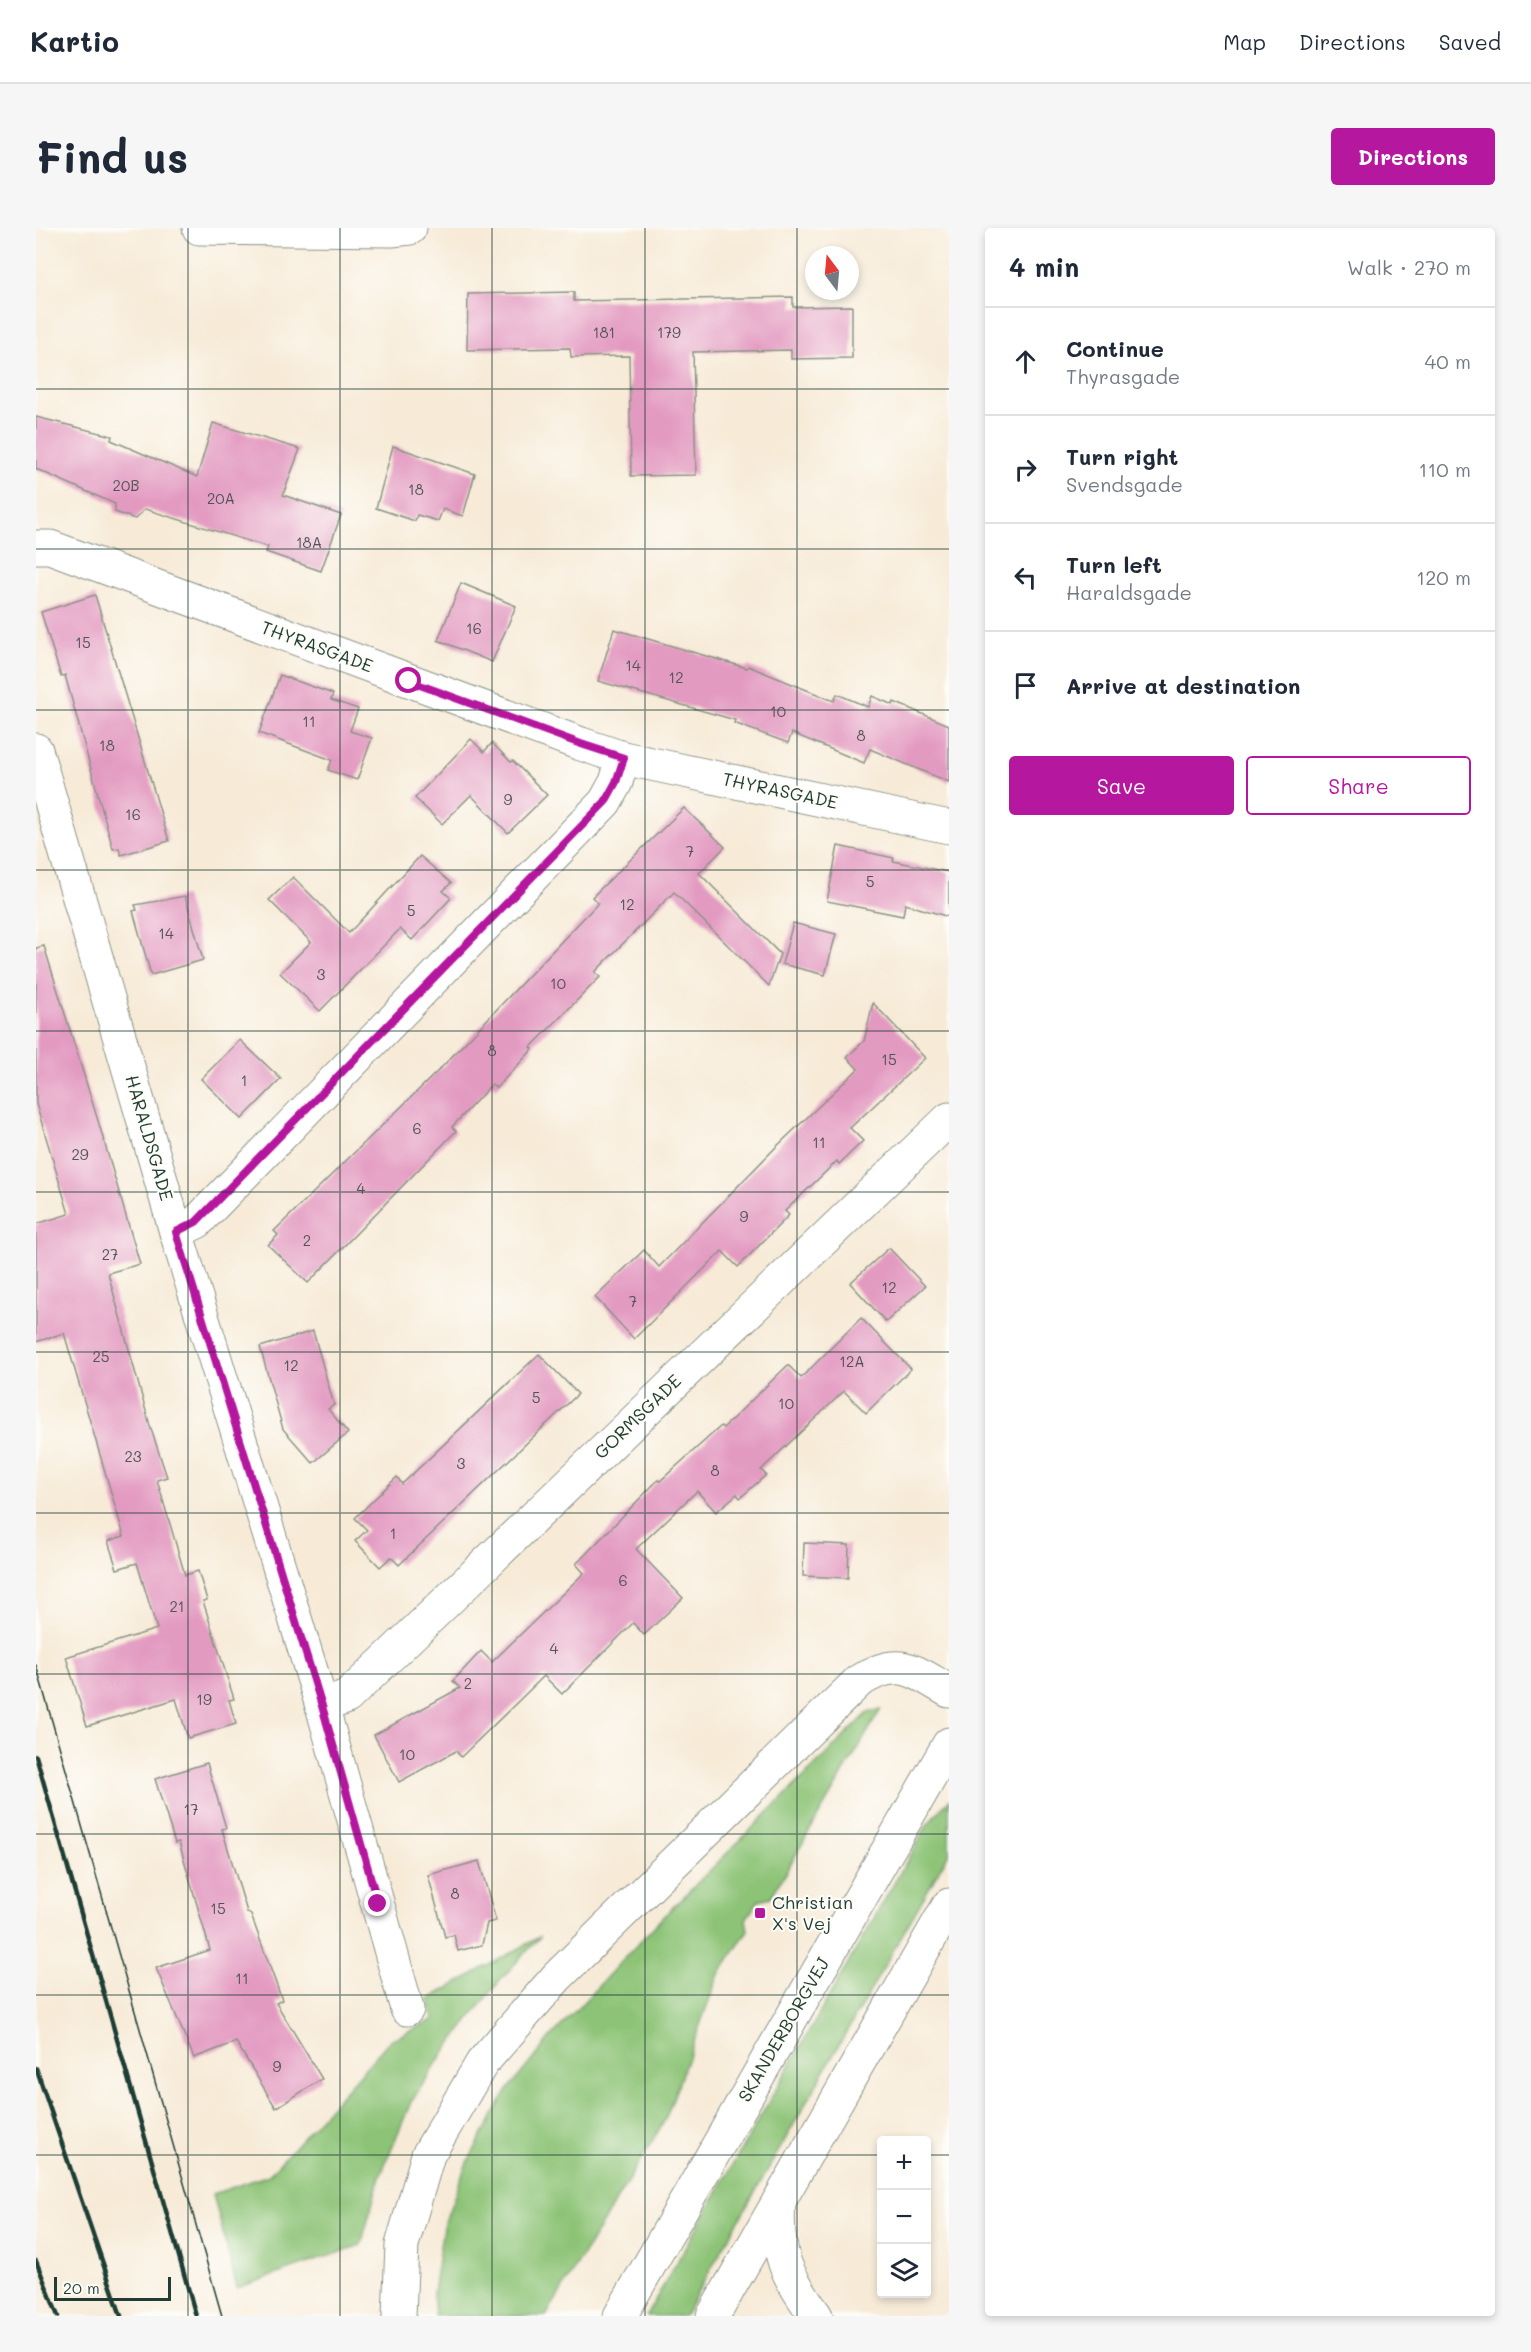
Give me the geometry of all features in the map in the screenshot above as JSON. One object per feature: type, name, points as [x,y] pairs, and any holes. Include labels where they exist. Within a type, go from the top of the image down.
[{"type":"street","points":[[199,228],[392,230],[410,228]]},
{"type":"street","name":"THYRASGADE","points":[[36,547],[51,548],[624,758],[949,827]]},
{"type":"street","name":"HARALDSGADE","points":[[36,750],[176,1232],[322,1706],[407,2009]]},
{"type":"street","points":[[176,1232],[196,1222],[605,802],[616,782],[624,758]]},
{"type":"street","name":"GORMSGADE","points":[[322,1706],[347,1697],[949,1119]]},
{"type":"street","points":[[399,2316],[402,2245],[428,2155],[482,2063],[557,1977],[859,1681],[875,1670],[892,1667],[909,1668],[949,1691]]},
{"type":"street","name":"SKANDERBORGVEJ","points":[[620,2316],[949,1744]]},
{"type":"street","points":[[713,2316],[949,1905]]},
{"type":"street","points":[[779,2199],[778,2234],[784,2265],[794,2285],[816,2316]]},
{"type":"green space","points":[[881,1709],[771,1897],[759,1900],[746,1919],[748,1930],[718,1976],[665,2120],[546,2316],[435,2316],[433,2293],[443,2227],[465,2167],[505,2094],[549,2039],[659,1921],[868,1713]]},
{"type":"green space","points":[[949,1800],[949,1853],[684,2316],[646,2316],[928,1824]]},
{"type":"green space","points":[[541,1936],[501,1979],[442,2055],[411,2102],[380,2176],[361,2245],[237,2288],[213,2194],[269,2175],[390,2040],[433,2020],[429,1999]]},
{"type":"building","points":[[574,292],[574,301],[793,297],[793,307],[852,306],[852,358],[791,359],[791,350],[693,352],[696,475],[631,476],[629,356],[571,357],[570,348],[467,350],[468,294]]},
{"type":"building","points":[[36,417],[112,436],[111,440],[197,477],[213,423],[300,449],[283,495],[341,515],[321,571],[266,552],[268,547],[145,509],[135,519],[115,512],[115,504],[36,469]]},
{"type":"building","points":[[393,446],[475,474],[463,516],[443,509],[438,521],[417,515],[415,521],[376,508]]},
{"type":"building","points":[[461,583],[516,606],[492,662],[438,640]]},
{"type":"building","points":[[95,595],[169,841],[121,855],[119,848],[113,849],[65,675],[61,677],[41,612]]},
{"type":"building","points":[[614,629],[747,668],[748,666],[834,701],[837,694],[868,707],[872,696],[893,705],[894,702],[949,725],[949,782],[870,749],[864,763],[792,733],[788,743],[734,723],[735,720],[598,681]]},
{"type":"building","points":[[280,675],[333,694],[331,700],[358,709],[350,731],[372,738],[357,780],[328,770],[332,760],[259,733]]},
{"type":"building","points":[[471,739],[484,752],[492,743],[547,795],[508,833],[471,795],[442,824],[415,798]]},
{"type":"building","points":[[684,808],[725,847],[699,873],[780,954],[769,986],[674,892],[595,972],[600,977],[531,1047],[533,1049],[496,1088],[492,1084],[452,1127],[456,1131],[308,1283],[268,1245],[278,1235],[274,1231],[440,1069],[598,903],[592,897]]},
{"type":"building","points":[[838,846],[894,858],[893,861],[949,872],[949,917],[905,904],[903,916],[827,901]]},
{"type":"building","points":[[420,856],[451,883],[443,891],[451,898],[412,940],[400,929],[320,1011],[280,973],[311,942],[269,900],[293,877],[349,933]]},
{"type":"building","points":[[185,896],[203,960],[151,975],[133,911],[137,910],[135,905]]},
{"type":"building","points":[[793,923],[836,934],[825,975],[782,964]]},
{"type":"building","points":[[44,946],[140,1264],[108,1273],[150,1426],[167,1477],[157,1480],[185,1575],[198,1571],[207,1600],[203,1601],[234,1699],[229,1700],[236,1724],[188,1738],[176,1699],[87,1726],[66,1657],[157,1629],[137,1563],[117,1569],[108,1541],[124,1536],[64,1333],[36,1342],[36,1224],[69,1214],[36,1104],[36,948]]},
{"type":"building","points":[[873,1003],[925,1058],[850,1128],[863,1141],[839,1164],[837,1161],[785,1211],[789,1215],[738,1267],[722,1251],[634,1339],[595,1297],[644,1250],[659,1267],[775,1148],[858,1069],[847,1057],[864,1041]]},
{"type":"building","points":[[240,1040],[281,1079],[242,1119],[201,1079]]},
{"type":"building","points":[[889,1248],[925,1286],[886,1322],[850,1283]]},
{"type":"building","points":[[861,1318],[911,1369],[866,1413],[844,1391],[761,1470],[766,1475],[740,1498],[737,1494],[716,1512],[697,1491],[636,1549],[683,1598],[644,1635],[633,1623],[562,1694],[544,1676],[461,1757],[456,1751],[399,1782],[374,1735],[460,1688],[453,1681],[481,1651],[492,1662],[584,1573],[576,1564],[658,1480],[660,1481],[721,1426],[723,1428],[788,1365],[801,1378]]},
{"type":"building","points":[[313,1331],[334,1405],[328,1409],[348,1433],[313,1463],[283,1429],[260,1347]]},
{"type":"building","points":[[539,1354],[578,1394],[399,1565],[391,1557],[380,1567],[355,1541],[367,1530],[355,1518],[397,1477],[402,1484]]},
{"type":"building","points":[[804,1543],[849,1545],[848,1578],[803,1576]]},
{"type":"building","points":[[207,1763],[226,1828],[222,1829],[247,1912],[251,1915],[282,2000],[276,2003],[322,2079],[276,2108],[236,2042],[194,2058],[156,1968],[210,1950],[179,1842],[175,1843],[155,1779]]},
{"type":"building","points":[[479,1861],[496,1921],[487,1923],[482,1945],[458,1951],[454,1935],[445,1937],[428,1875]]},
{"type":"tram line","points":[[36,1665],[222,2316]]},
{"type":"railway","points":[[36,1756],[196,2316]]},
{"type":"railway","points":[[36,2068],[121,2316]]},
{"type":"railway","points":[[36,2261],[58,2316]]},
{"type":"place","name":"Christian X's Vej","points":[[760,1913]]},
{"type":"route","points":[[378,1904],[322,1706],[176,1232],[196,1222],[605,802],[616,782],[624,758],[409,681]]}]
